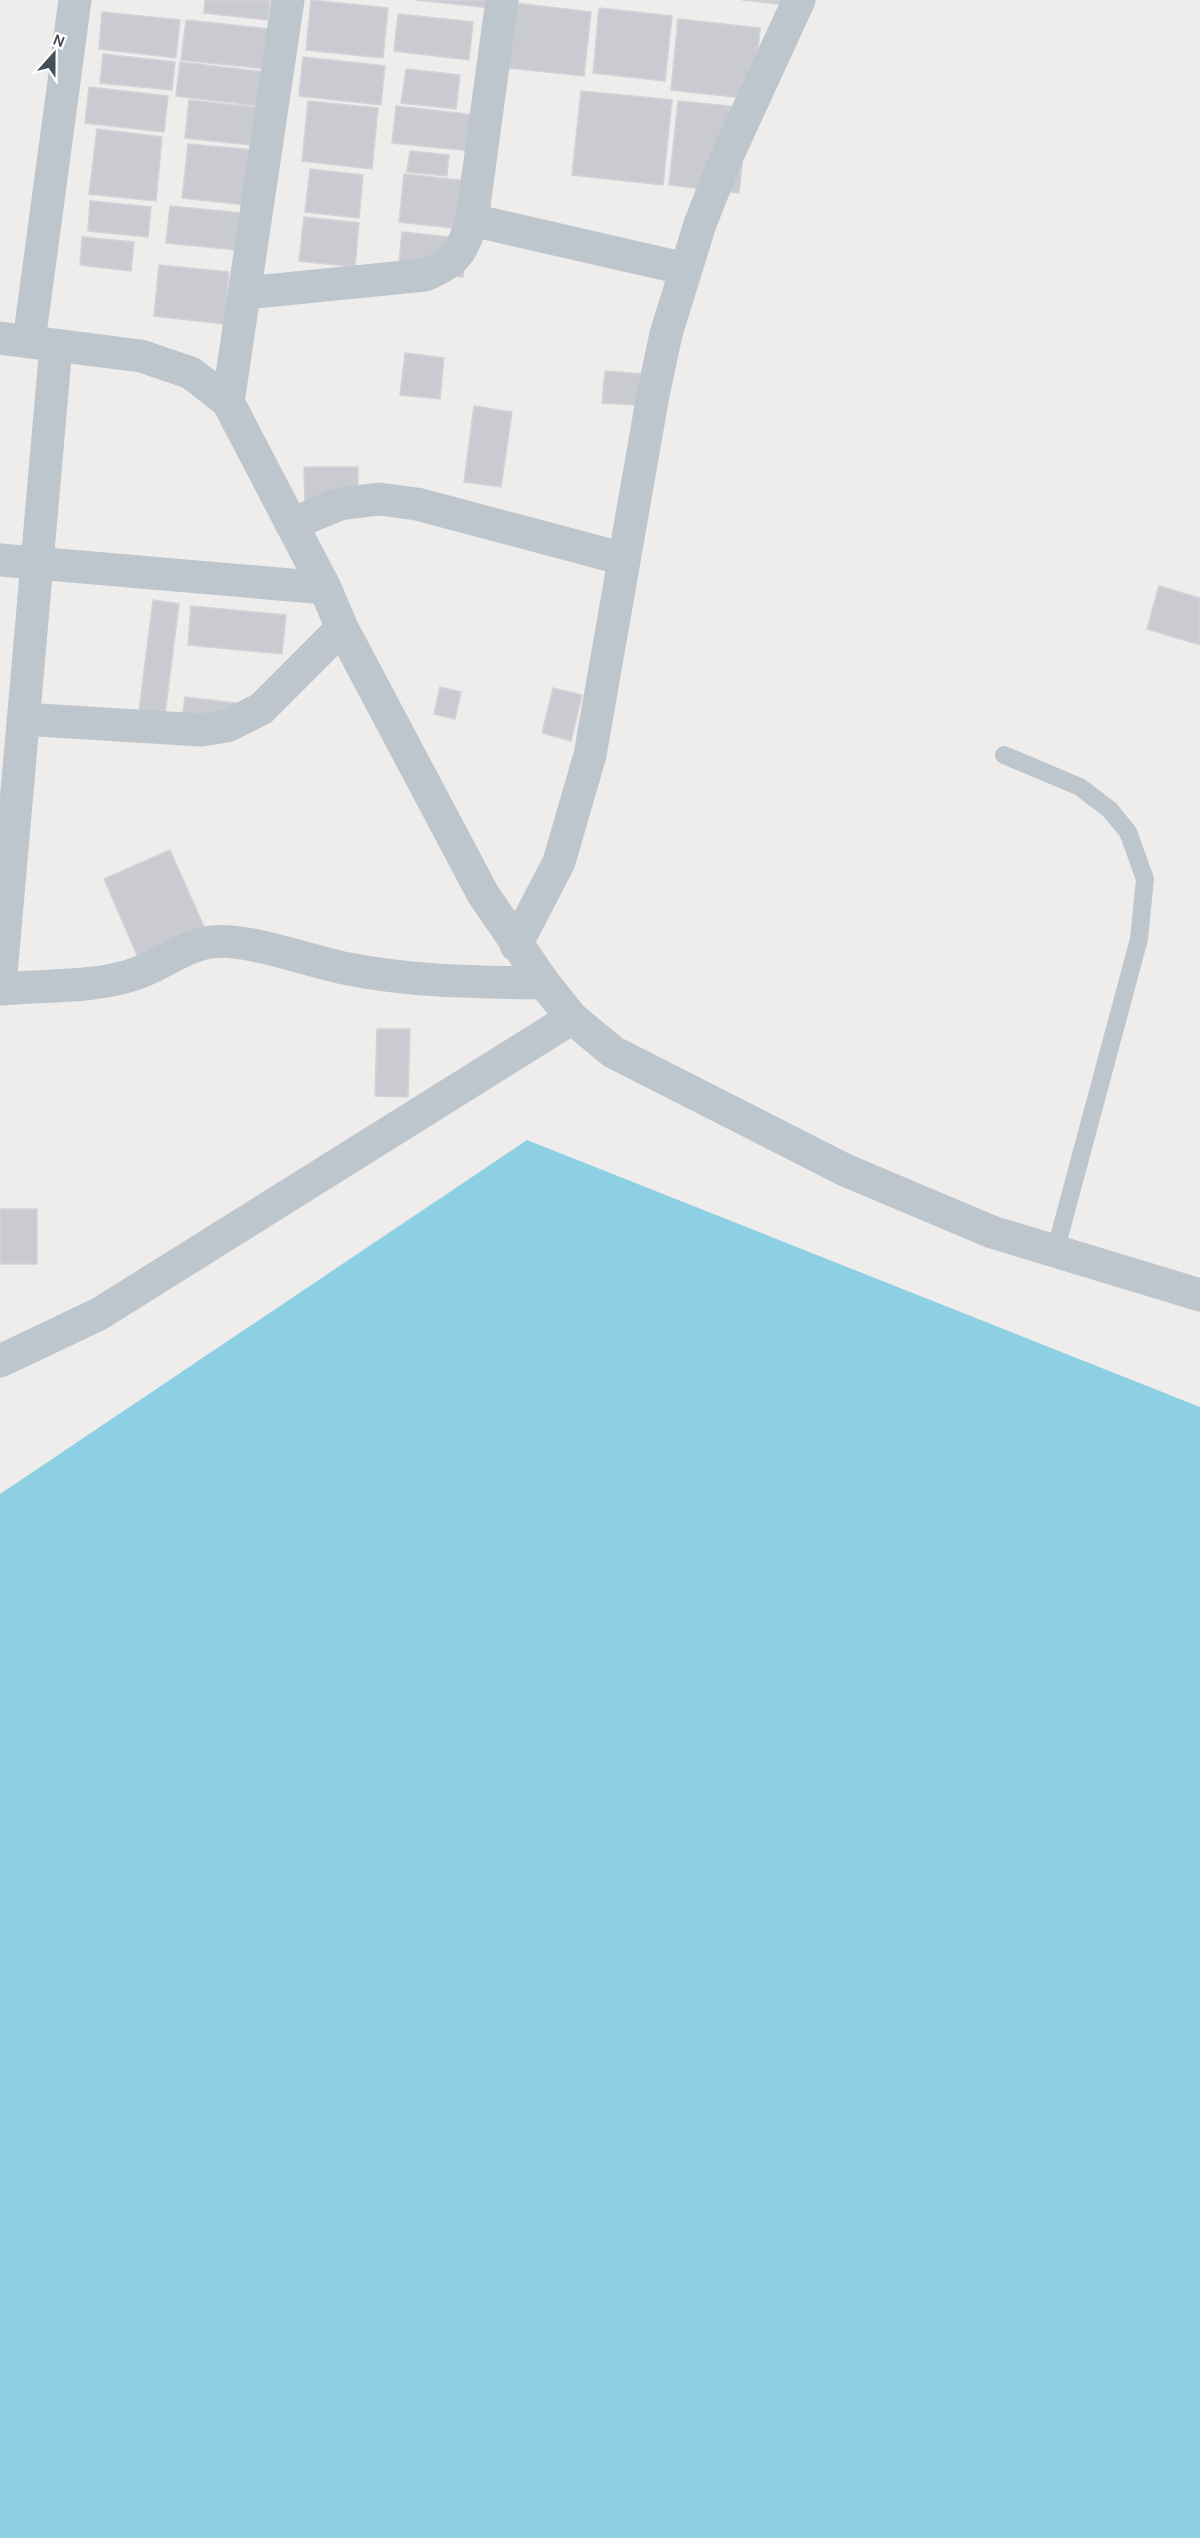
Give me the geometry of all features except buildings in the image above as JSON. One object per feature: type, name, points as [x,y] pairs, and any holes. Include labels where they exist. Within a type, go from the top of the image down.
[{"type":"street","points":[[75,0],[28,342],[37,564],[13,685],[23,719],[7,828],[0,987],[100,981],[134,974],[189,949],[211,942],[235,942],[361,971],[459,982],[544,983]]},
{"type":"street","points":[[228,402],[288,0]]},
{"type":"street","points":[[244,293],[425,275],[450,264],[464,245],[472,220],[502,0]]},
{"type":"street","points":[[516,945],[560,862],[590,755],[653,395],[666,334],[686,269],[724,163],[799,0]]},
{"type":"street","points":[[472,220],[686,269]]},
{"type":"street","points":[[28,342],[141,356],[191,373],[228,402],[325,588],[342,628],[483,894],[516,945],[572,1018],[613,1052],[845,1170],[992,1232],[1200,1295]]},
{"type":"street","points":[[291,524],[340,504],[379,499],[417,504],[624,559]]},
{"type":"street","points":[[0,560],[325,588]]},
{"type":"street","points":[[23,719],[201,730],[227,726],[261,709],[342,628]]},
{"type":"street","points":[[0,1361],[99,1314],[572,1018]]},
{"type":"lane","points":[[1004,755],[1080,787],[1110,810],[1128,832],[1144,879],[1139,939],[1055,1252]]},
{"type":"water","points":[[527,1140],[1200,1407],[1200,2538],[0,2538],[0,1494]]}]
